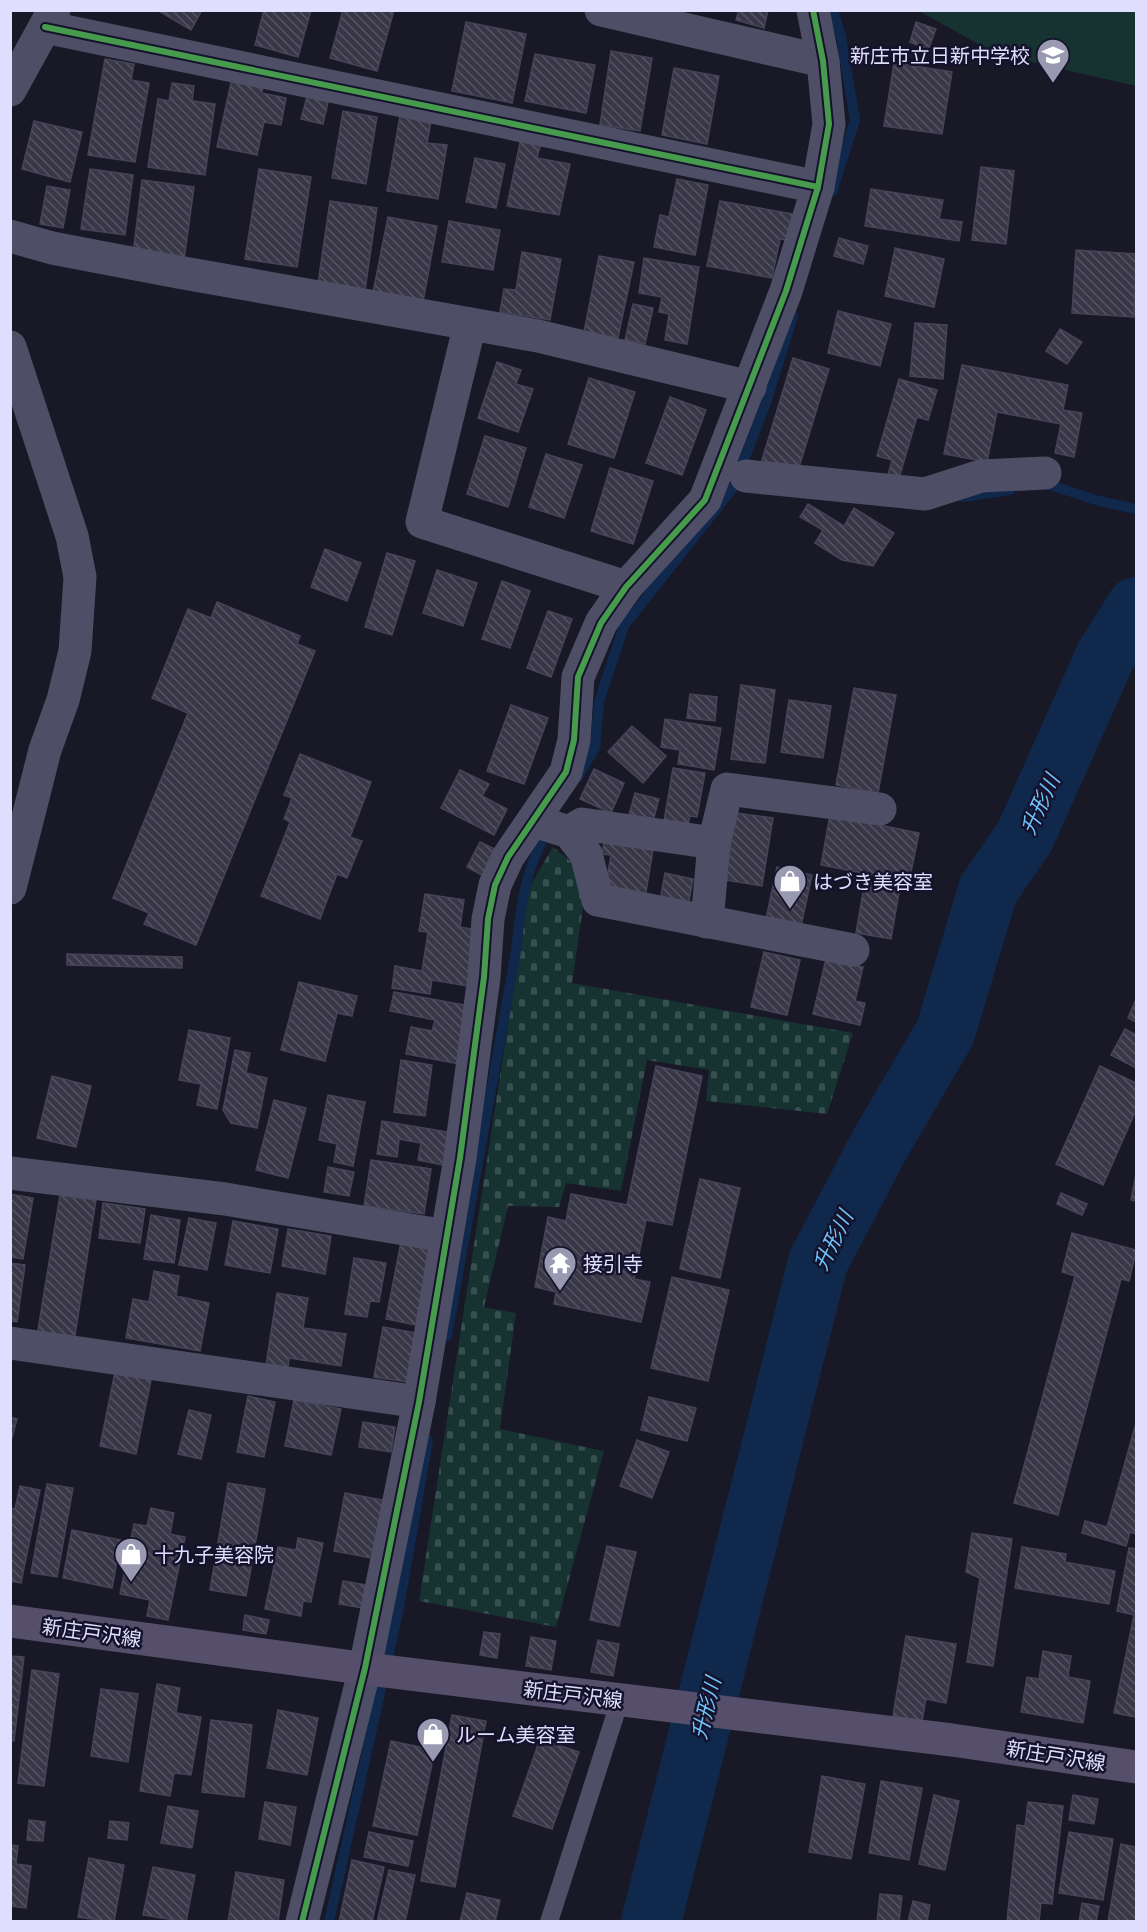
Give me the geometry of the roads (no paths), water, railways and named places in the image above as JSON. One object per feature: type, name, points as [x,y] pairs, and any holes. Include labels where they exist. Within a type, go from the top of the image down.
[{"type":"main road","name":"新庄戸沢線","points":[[10,1621],[367,1669],[952,1740],[1137,1767]]},
{"type":"street","points":[[601,10],[823,61]]},
{"type":"street","points":[[302,1922],[367,1669],[419,1402],[446,1236],[484,977],[488,920],[495,885],[508,857],[566,772],[574,740],[578,677],[601,623],[626,586],[728,472],[750,387],[786,291],[818,187],[829,124],[823,61],[813,10]]},
{"type":"street","points":[[10,90],[50,19],[818,187]]},
{"type":"street","points":[[10,236],[52,248],[178,272],[537,336],[750,387]]},
{"type":"street","points":[[470,324],[422,522],[626,586]]},
{"type":"street","points":[[10,347],[72,536],[80,577],[75,651],[63,700],[45,750],[10,888]]},
{"type":"street","points":[[728,472],[925,494],[981,476],[1045,473]]},
{"type":"street","points":[[707,922],[714,843],[727,789],[880,809]]},
{"type":"street","points":[[534,821],[569,832],[586,854],[598,900],[854,950]]},
{"type":"street","points":[[569,832],[582,824],[714,843]]},
{"type":"street","points":[[10,1173],[225,1199],[446,1236]]},
{"type":"street","points":[[10,1343],[419,1402]]},
{"type":"lane","points":[[549,1922],[625,1701]]},
{"type":"waterway","points":[[832,192],[855,120],[841,36],[833,10]]},
{"type":"waterway","points":[[578,777],[595,748],[599,702],[624,626],[733,488],[766,403],[793,316]]},
{"type":"waterway","points":[[1040,485],[1047,484],[1099,501],[1136,509]]},
{"type":"waterway","points":[[963,497],[1010,490]]},
{"type":"waterway","name":"升形川","points":[[651,1922],[818,1262],[880,1144],[945,1033],[988,890],[1025,836],[1105,657],[1136,607]]},
{"type":"waterway","points":[[447,1336],[525,889],[534,860],[548,830]]},
{"type":"waterway","points":[[329,1922],[399,1608],[428,1440]]},
{"type":"place","name":"新庄市立日新中学校","points":[[1053,84]]},
{"type":"place","name":"はづき美容室","points":[[790,910]]},
{"type":"place","name":"接引寺","points":[[560,1292]]},
{"type":"place","name":"十九子美容院","points":[[131,1583]]},
{"type":"place","name":"ルーム美容室","points":[[433,1763]]}]
